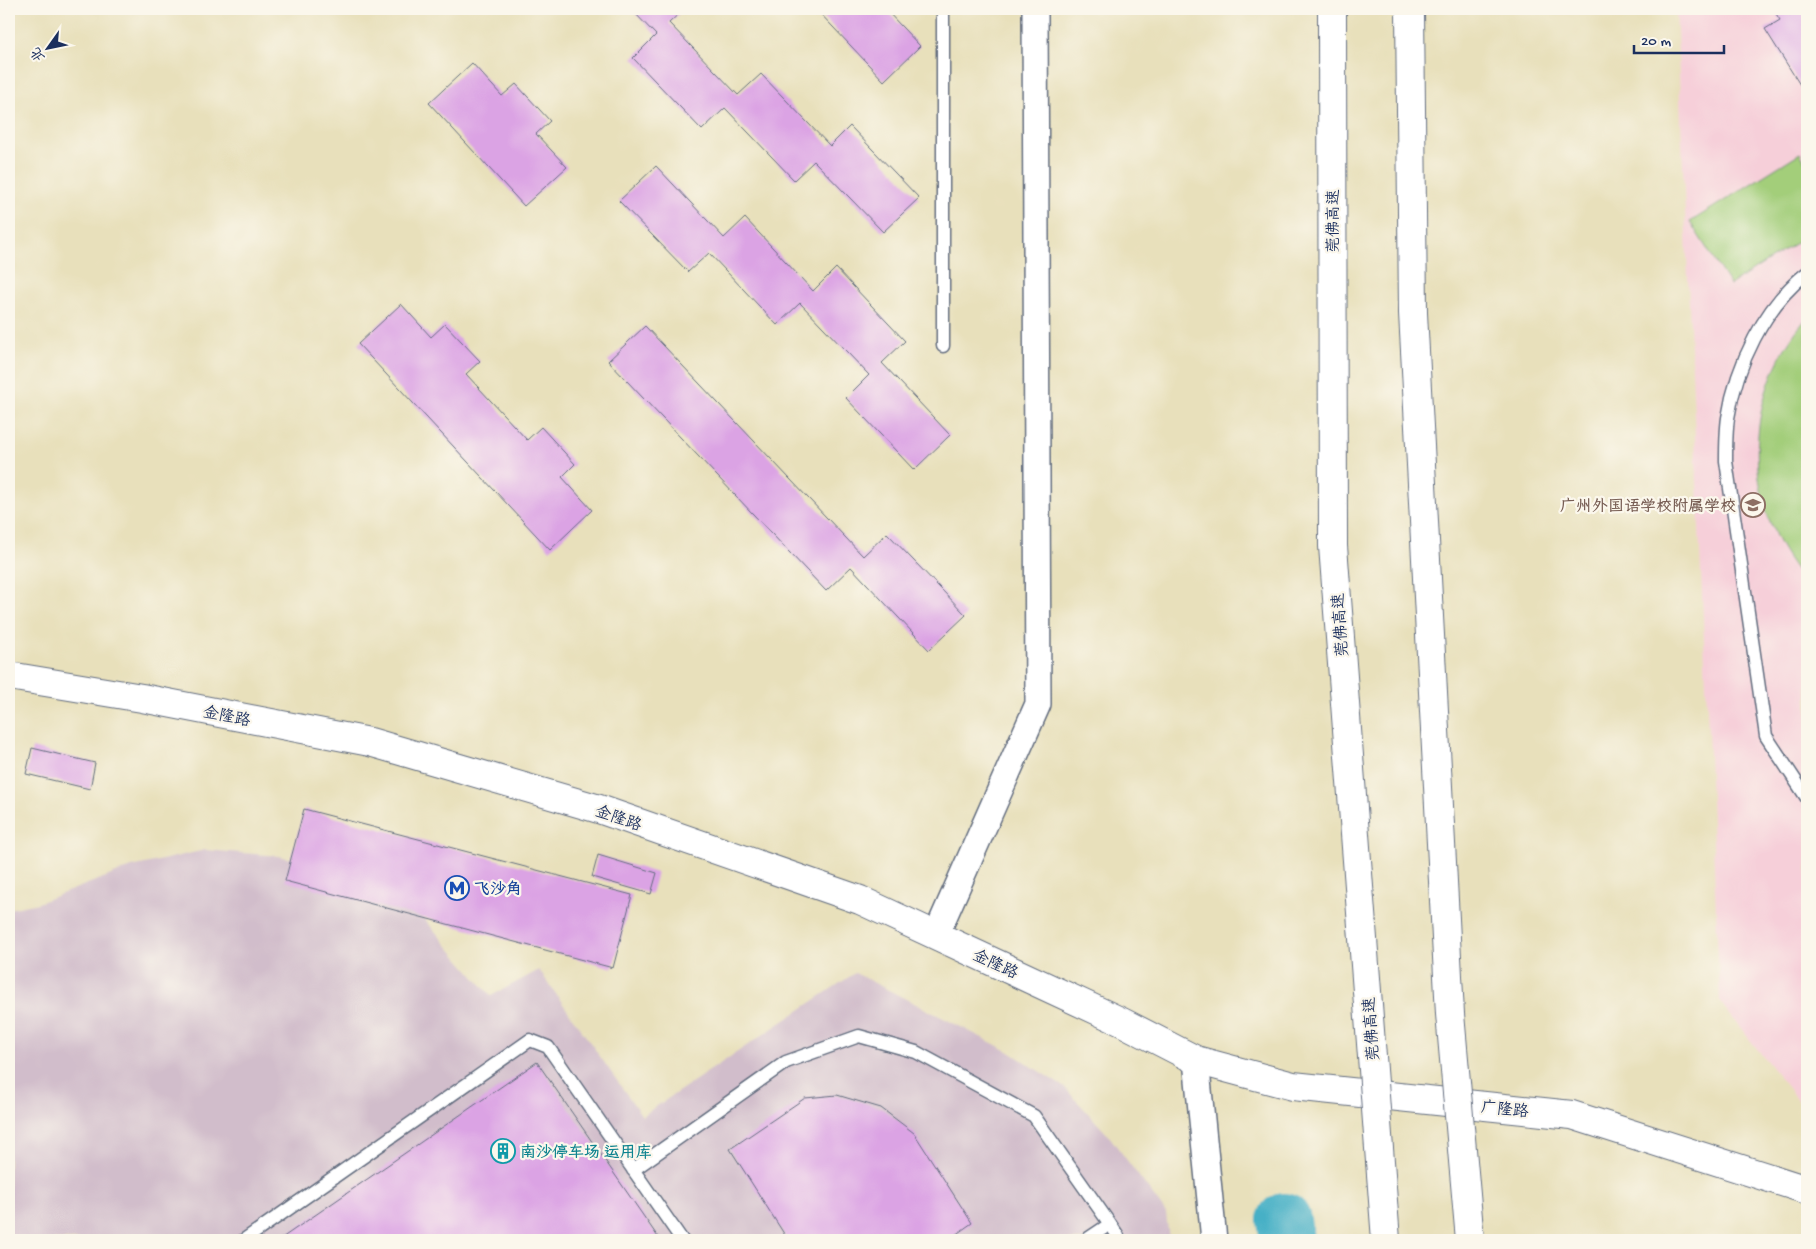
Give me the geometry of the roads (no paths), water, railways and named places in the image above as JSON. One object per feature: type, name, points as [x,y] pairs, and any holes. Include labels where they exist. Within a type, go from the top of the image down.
[{"type":"main road","name":"莞佛高速","points":[[1332,9],[1333,546],[1386,1240]]},
{"type":"main road","points":[[1410,9],[1413,313],[1450,1014],[1470,1240]]},
{"type":"main road","name":"金隆路","points":[[9,676],[142,698],[370,742],[608,812],[860,900],[1122,1022],[1196,1060]]},
{"type":"main road","name":"广隆路","points":[[1196,1060],[1293,1086],[1572,1115],[1807,1190]]},
{"type":"street","points":[[936,935],[1038,704],[1035,9]]},
{"type":"street","points":[[1196,1060],[1214,1240]]},
{"type":"lane","points":[[943,9],[943,346]]},
{"type":"lane","points":[[1807,273],[1774,307],[1752,342],[1736,380],[1728,420],[1726,460],[1766,736],[1807,798]]},
{"type":"lane","points":[[633,1170],[786,1062],[859,1036],[916,1052],[1034,1116],[1110,1224],[1118,1236],[1118,1240]]},
{"type":"lane","points":[[244,1240],[530,1040],[548,1046],[682,1240]]},
{"type":"lane","points":[[1086,1240],[1110,1224]]},
{"type":"waterway","points":[[1284,1220],[1287,1240]]},
{"type":"place","name":"广州外国语学校附属学校","points":[[1753,505]]},
{"type":"place","name":"飞沙角","points":[[457,888]]},
{"type":"place","name":"南沙停车场 运用库","points":[[503,1151]]}]
